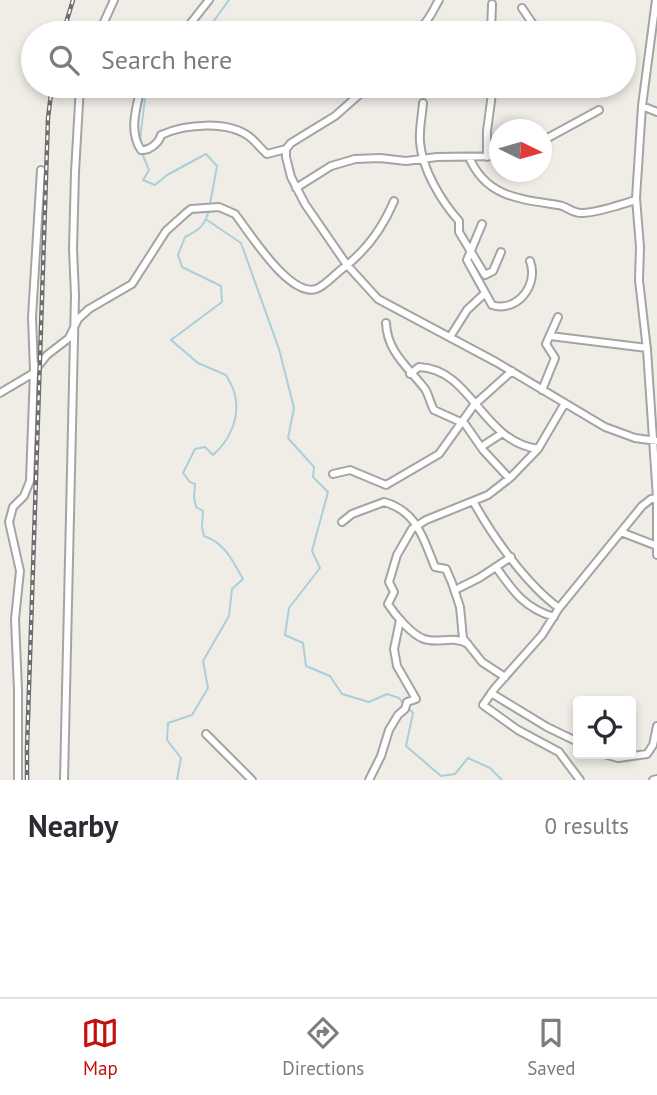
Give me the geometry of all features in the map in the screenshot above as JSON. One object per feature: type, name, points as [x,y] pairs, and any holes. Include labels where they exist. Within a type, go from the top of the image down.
[{"type":"street","points":[[104,21],[114,0]]},
{"type":"street","points":[[192,21],[209,0]]},
{"type":"street","points":[[426,21],[439,0]]},
{"type":"street","points":[[656,0],[654,37],[642,106],[636,200],[640,292],[655,440],[657,555]]},
{"type":"street","points":[[491,21],[492,4]]},
{"type":"street","points":[[522,8],[531,21]]},
{"type":"street","points":[[64,780],[70,611],[75,172],[79,98]]},
{"type":"street","points":[[139,98],[134,124],[135,138],[141,150],[150,147],[159,141],[161,135],[170,131],[199,126],[219,127],[242,133],[267,153],[286,149],[291,142],[335,116],[355,98]]},
{"type":"street","points":[[296,188],[331,166],[355,159],[406,161],[424,158],[487,157],[490,98]]},
{"type":"street","points":[[423,103],[420,137],[424,158],[447,208],[459,221],[459,232],[487,276],[502,251]]},
{"type":"street","points":[[642,106],[657,112]]},
{"type":"street","points":[[552,135],[599,110]]},
{"type":"street","points":[[286,149],[289,171],[296,188],[323,234],[366,287],[387,305],[512,371],[618,433],[655,440]]},
{"type":"street","points":[[469,157],[479,176],[492,188],[534,203],[558,205],[580,213],[636,200]]},
{"type":"street","points":[[18,780],[19,698],[15,619],[20,571],[9,522],[13,508],[24,496],[30,481],[34,371],[32,317],[41,170]]},
{"type":"street","points":[[0,393],[34,371],[47,355],[67,341],[78,319],[96,304],[132,284],[166,231],[191,209],[228,209],[235,214],[282,275],[309,290],[320,288],[382,229],[394,201]]},
{"type":"street","points":[[482,224],[467,260],[493,307],[515,303],[528,289],[532,269],[530,261]]},
{"type":"street","points":[[450,337],[467,310],[484,294]]},
{"type":"street","points":[[541,390],[555,358],[546,345],[558,317]]},
{"type":"street","points":[[386,323],[391,345],[426,392],[434,410],[461,422],[470,430],[481,447],[509,478]]},
{"type":"street","points":[[550,336],[647,348]]},
{"type":"street","points":[[410,374],[419,367],[445,373],[501,434],[523,446],[537,449]]},
{"type":"street","points":[[333,474],[354,471],[386,485],[439,454],[474,405],[512,371]]},
{"type":"street","points":[[468,643],[458,639],[424,639],[400,620],[388,604],[394,593],[389,582],[400,548],[417,524],[488,495],[509,478],[537,449],[565,403]]},
{"type":"street","points":[[481,447],[501,434]]},
{"type":"street","points":[[580,780],[559,752],[523,733],[484,706],[491,693],[642,506],[657,498]]},
{"type":"street","points":[[473,501],[485,522],[528,579],[559,608]]},
{"type":"street","points":[[342,523],[352,514],[384,502],[403,510],[417,524],[434,566],[446,569],[462,614],[462,635],[482,662],[505,677]]},
{"type":"street","points":[[621,532],[657,546]]},
{"type":"street","points":[[455,590],[479,578],[511,556]]},
{"type":"street","points":[[496,566],[512,588],[549,624]]},
{"type":"street","points":[[533,609],[554,617]]},
{"type":"street","points":[[369,780],[392,724],[405,709],[407,702],[416,699],[397,666],[394,649],[400,620]]},
{"type":"street","points":[[491,693],[573,740]]},
{"type":"street","points":[[636,756],[647,754],[653,745],[657,726]]},
{"type":"street","points":[[206,734],[252,780]]},
{"type":"waterway","points":[[214,21],[229,0]]},
{"type":"waterway","points":[[140,140],[145,98]]},
{"type":"waterway","points":[[142,153],[149,170],[143,180],[155,185],[167,175],[206,154],[217,166],[210,204]]},
{"type":"waterway","points":[[177,780],[181,758],[167,740],[168,723],[192,715],[208,688],[203,661],[229,616],[232,589],[243,579],[223,548],[204,536],[203,511],[196,507],[195,484],[183,473],[195,449],[205,447],[213,455],[219,449],[229,435],[236,412],[234,392],[226,375],[198,363],[171,340],[222,302],[221,286],[182,267],[178,255],[185,237],[201,227],[209,210]]},
{"type":"waterway","points":[[207,220],[241,243],[279,349],[294,408],[288,438],[314,467],[313,477],[328,492],[312,551],[320,568],[289,608],[285,635],[303,643],[306,666],[330,676],[342,694],[369,702],[387,694],[399,698],[404,704]]},
{"type":"waterway","points":[[408,708],[413,713],[406,746],[441,776],[455,774],[468,758],[490,768],[502,780]]},
{"type":"railway","points":[[67,21],[73,0]]},
{"type":"railway","points":[[27,780],[50,98]]}]
